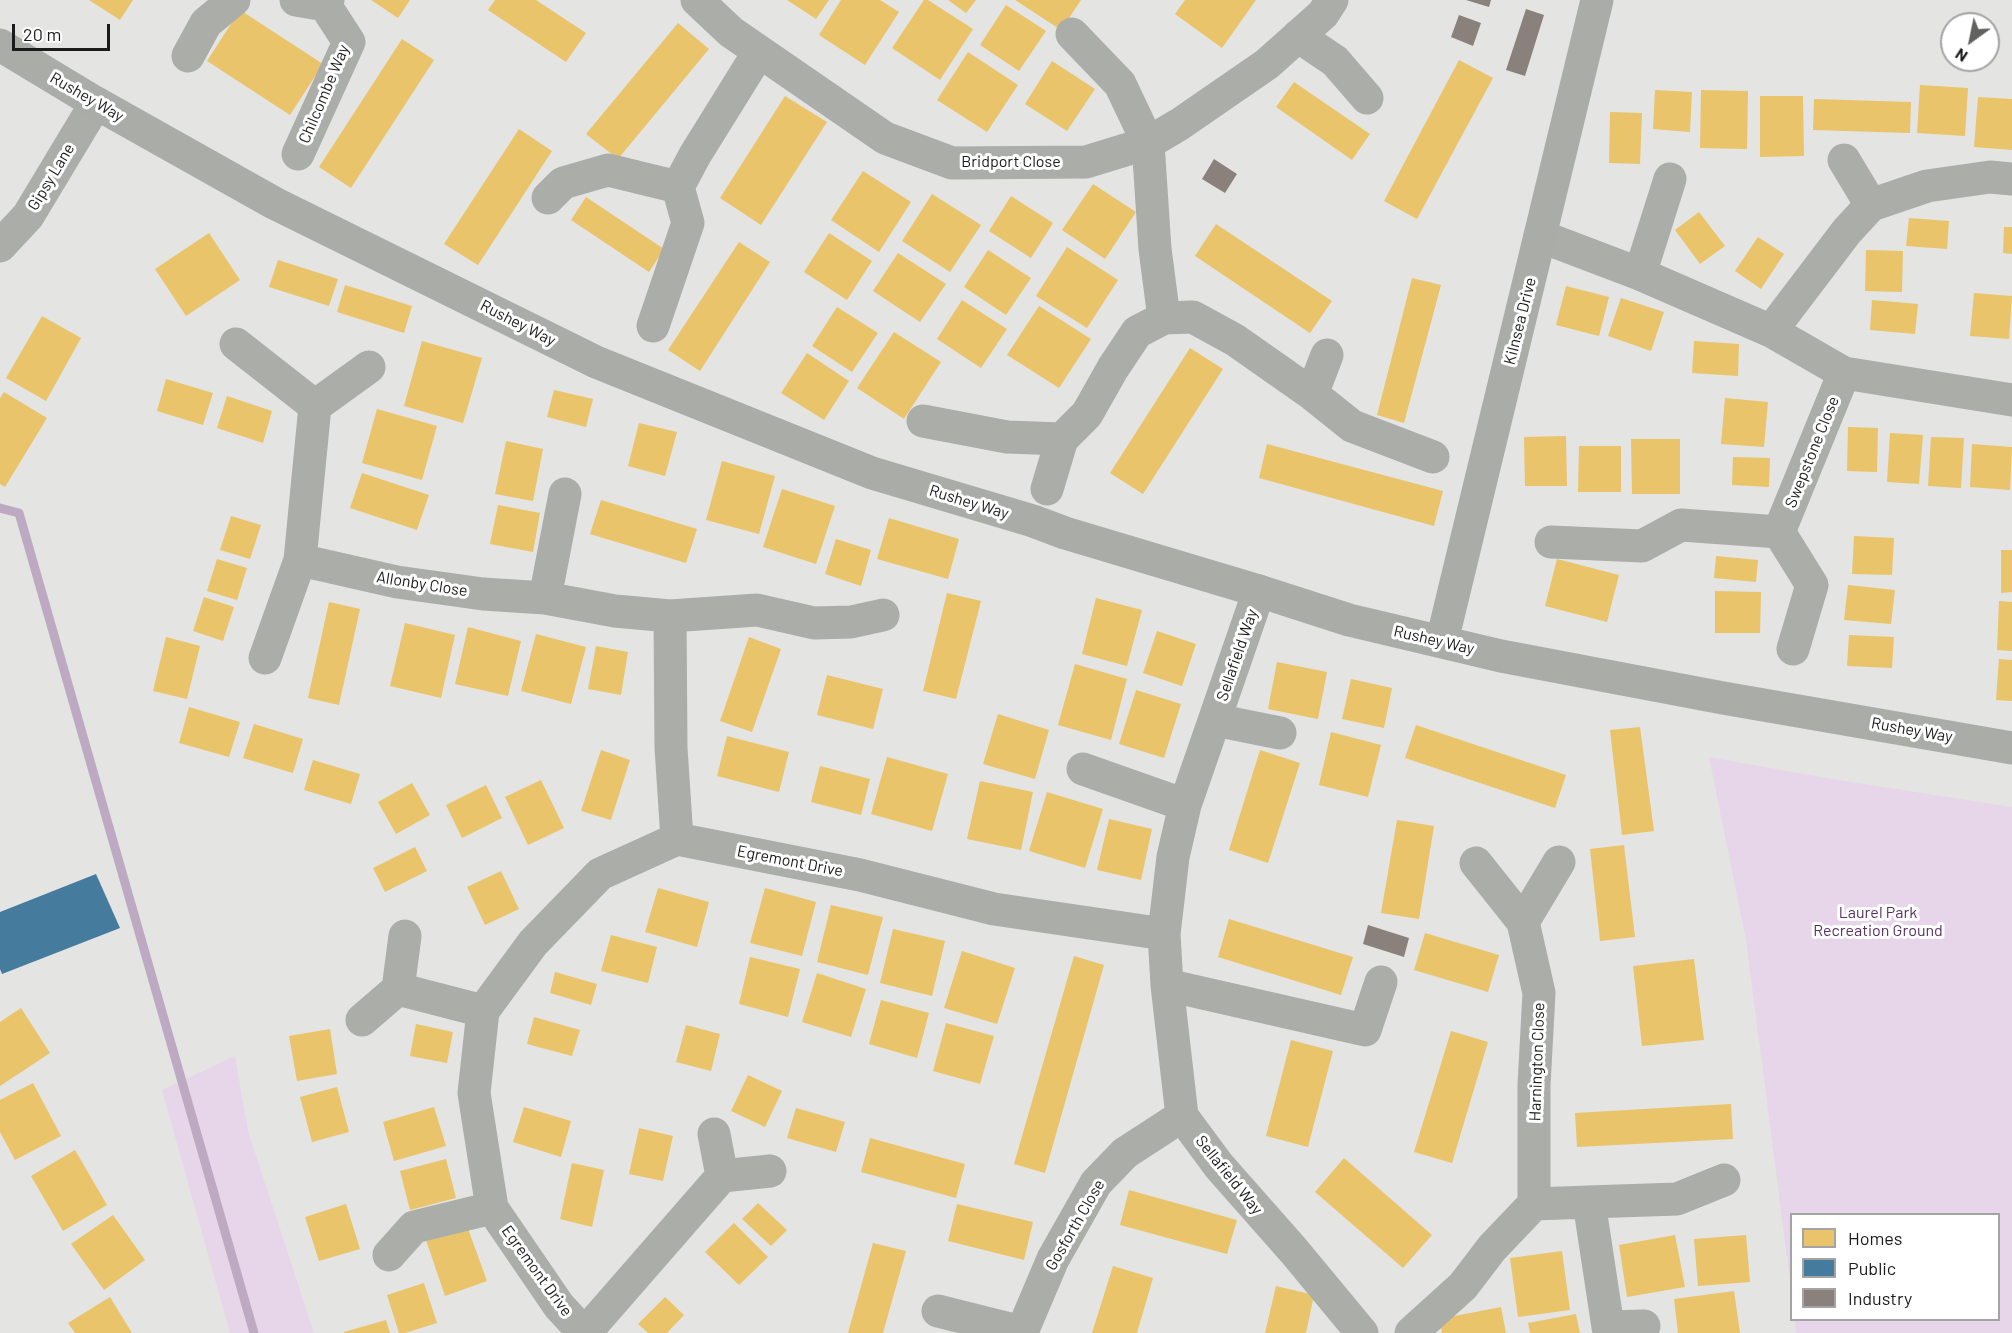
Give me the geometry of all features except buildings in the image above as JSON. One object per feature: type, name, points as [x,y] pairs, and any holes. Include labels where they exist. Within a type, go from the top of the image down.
[{"type":"street","points":[[188,56],[206,23],[234,0]]},
{"type":"street","name":"Bridport Close","points":[[697,0],[731,32],[885,138],[952,163],[1086,162],[1148,143],[1180,124],[1267,64],[1323,14],[1332,0]]},
{"type":"street","name":"Kilnsea Drive","points":[[1442,641],[1597,0]]},
{"type":"street","name":"Chilcombe Way","points":[[298,154],[349,42],[316,2]]},
{"type":"street","points":[[1072,34],[1120,84],[1148,143],[1155,249],[1164,318]]},
{"type":"street","points":[[1298,36],[1335,61],[1367,98]]},
{"type":"street","name":"Rushey Way","points":[[0,45],[96,103],[274,203],[596,362],[872,473],[1349,620],[1501,656],[1723,698],[2012,748]]},
{"type":"street","points":[[653,326],[687,223],[678,187],[695,155],[759,52]]},
{"type":"street","name":"Gipsy Lane","points":[[0,246],[28,216],[96,103]]},
{"type":"street","points":[[1844,160],[1871,205]]},
{"type":"street","points":[[548,198],[562,183],[608,170],[678,187]]},
{"type":"street","points":[[1772,331],[1847,231],[1871,205],[1927,186],[1990,177],[2012,179]]},
{"type":"street","points":[[1640,274],[1670,179]]},
{"type":"street","points":[[1540,236],[1640,274],[1772,331],[1844,373],[2012,400]]},
{"type":"street","points":[[1047,489],[1062,439],[1087,414],[1137,332],[1164,318],[1193,316],[1235,340],[1312,394],[1352,426],[1433,457]]},
{"type":"street","points":[[236,344],[315,406]]},
{"type":"street","points":[[1312,394],[1327,355]]},
{"type":"street","points":[[266,658],[300,560],[315,406],[369,367]]},
{"type":"street","name":"Swepstone Close","points":[[1779,532],[1844,373]]},
{"type":"street","points":[[923,421],[1007,437],[1062,439]]},
{"type":"street","points":[[545,598],[565,494]]},
{"type":"street","points":[[1551,542],[1642,546],[1681,525],[1779,532],[1812,585],[1794,649]]},
{"type":"street","name":"Allonby Close","points":[[300,560],[397,582],[483,594],[545,598],[615,611],[670,615],[757,610],[814,623],[851,622],[883,615]]},
{"type":"street","name":"Sellafield Way","points":[[1259,591],[1185,805],[1173,857],[1164,934],[1167,985],[1182,1116],[1219,1166],[1362,1333]]},
{"type":"street","points":[[398,989],[483,1011],[533,943],[600,874],[676,839],[671,748],[670,615]]},
{"type":"street","name":"Sellafield Way","points":[[1215,720],[1280,733]]},
{"type":"street","points":[[1083,769],[1185,805]]},
{"type":"street","name":"Egremont Drive","points":[[676,839],[860,875],[994,909],[1164,934]]},
{"type":"street","points":[[1523,922],[1559,862]]},
{"type":"street","name":"Harnington Close","points":[[1476,863],[1523,922],[1539,993],[1534,1086],[1534,1204]]},
{"type":"street","points":[[362,1020],[398,989],[405,936]]},
{"type":"street","points":[[1167,985],[1365,1030],[1381,982]]},
{"type":"street","name":"Egremont Drive","points":[[483,1011],[474,1093],[492,1208],[559,1306],[584,1333],[722,1176]]},
{"type":"street","name":"Gosforth Close","points":[[938,1311],[1023,1333],[1053,1259],[1096,1183],[1125,1153],[1182,1116]]},
{"type":"street","points":[[714,1134],[722,1176],[770,1171]]},
{"type":"street","points":[[1411,1333],[1463,1286],[1492,1248],[1534,1204],[1677,1199],[1724,1180]]},
{"type":"street","points":[[1589,1202],[1608,1328],[1644,1326]]},
{"type":"street","name":"Egremont Drive","points":[[389,1255],[414,1227],[492,1208]]},
{"type":"green space","name":"Laurel Park Recreation Ground","points":[[1709,757],[2012,807],[2012,1333],[1796,1333],[1795,1321],[2000,1321],[2000,1213],[1790,1213],[1790,1280],[1746,940]]},
{"type":"green space","points":[[235,1056],[248,1131],[314,1333],[230,1333],[162,1090]]},
{"type":"waterway","points":[[0,508],[19,513],[254,1333]]}]
